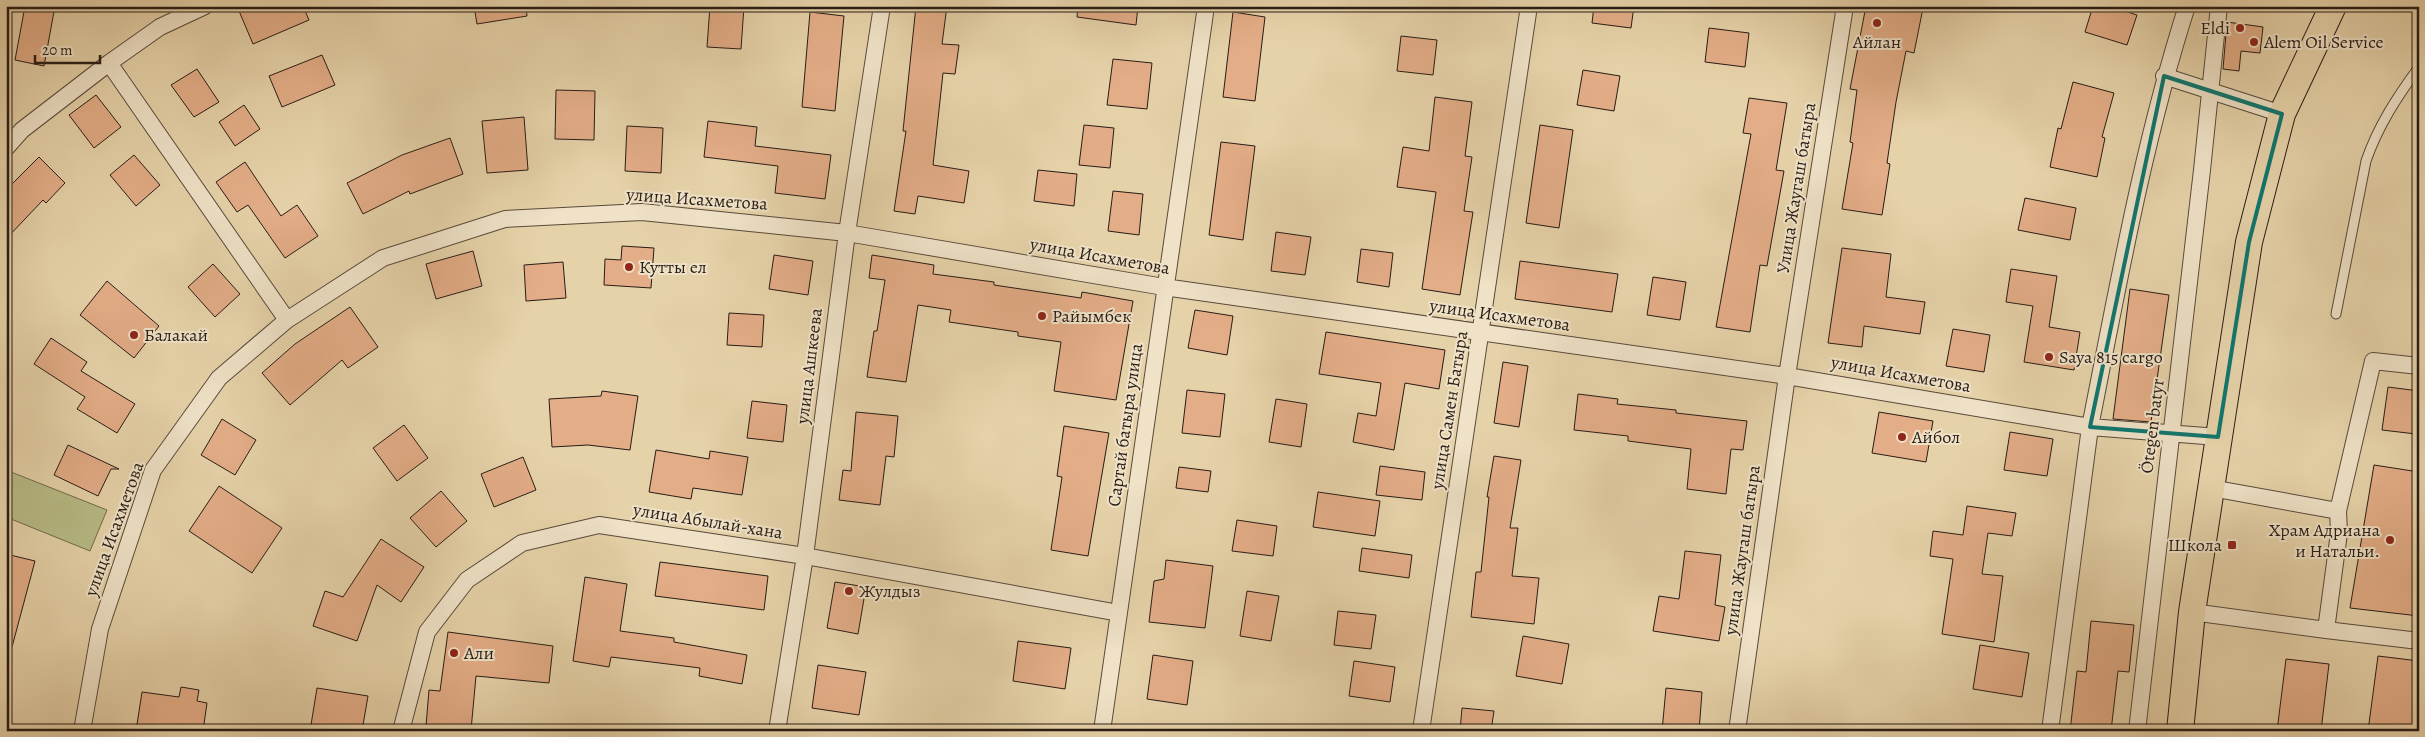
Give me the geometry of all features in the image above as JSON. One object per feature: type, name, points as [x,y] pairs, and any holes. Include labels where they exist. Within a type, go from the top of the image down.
[{"type":"main road","points":[[2180,731],[2192,612],[2249,242],[2282,114],[2333,6]]},
{"type":"street","points":[[6,148],[22,130],[109,63],[160,27],[205,6]]},
{"type":"street","name":"улица Ашкеева","points":[[777,731],[805,556],[846,233],[882,6]]},
{"type":"street","name":"Сартай батыра улица","points":[[1102,731],[1164,287],[1206,6]]},
{"type":"street","name":"улица Самен Батыра","points":[[1420,731],[1482,333],[1528,6]]},
{"type":"street","name":"Улица Жаугаш батыра","points":[[1787,376],[1845,6]]},
{"type":"street","points":[[2050,731],[2090,426],[2123,256],[2164,76],[2187,6]]},
{"type":"street","name":"Ötegen batyr","points":[[2137,731],[2219,6]]},
{"type":"street","points":[[109,63],[287,320]]},
{"type":"street","points":[[2164,76],[2282,114]]},
{"type":"street","name":"улица Исахметова","points":[[82,731],[100,629],[153,470],[219,378],[287,320],[383,258],[505,219],[642,212],[846,233],[1164,287],[1787,376],[2090,426],[2218,437]]},
{"type":"street","points":[[2326,630],[2339,533],[2338,511],[2373,361],[2419,366]]},
{"type":"street","name":"улица Жаугаш батыра","points":[[1737,731],[1787,376]]},
{"type":"street","points":[[2211,488],[2338,511]]},
{"type":"street","name":"улица Абылай-хана","points":[[401,731],[427,632],[467,580],[522,543],[599,525],[805,556],[1119,613]]},
{"type":"street","points":[[2192,612],[2419,641]]},
{"type":"lane","points":[[2336,314],[2366,161],[2380,125],[2419,67]]},
{"type":"highlighted area","points":[[2164,76],[2282,114],[2249,242],[2218,437],[2090,427]]},
{"type":"green space","points":[[6,470],[107,510],[90,551],[6,517]]},
{"type":"building","points":[[25,6],[55,6],[44,66],[15,60]]},
{"type":"building","points":[[251,6],[303,6],[309,20],[253,44],[239,11]]},
{"type":"building","points":[[474,6],[526,6],[527,16],[477,24]]},
{"type":"building","points":[[710,6],[744,6],[741,49],[707,47]]},
{"type":"building","points":[[916,6],[947,6],[942,44],[959,45],[955,74],[943,73],[933,165],[969,171],[964,203],[918,196],[915,214],[894,211],[906,131],[903,131]]},
{"type":"building","points":[[1078,6],[1138,6],[1136,25],[1077,17]]},
{"type":"building","points":[[1594,6],[1634,6],[1631,28],[1592,23]]},
{"type":"building","points":[[1866,6],[1912,6],[1923,8],[1914,53],[1906,51],[1887,163],[1890,164],[1882,215],[1842,209],[1853,143],[1850,142],[1857,90],[1850,89]]},
{"type":"building","points":[[2093,6],[2109,6],[2137,15],[2127,45],[2085,32]]},
{"type":"building","points":[[810,12],[844,16],[835,111],[802,107]]},
{"type":"building","points":[[1233,12],[1265,17],[1255,101],[1223,97]]},
{"type":"building","points":[[2227,22],[2263,27],[2260,53],[2241,51],[2239,71],[2223,69]]},
{"type":"building","points":[[1709,28],[1749,33],[1745,67],[1705,62]]},
{"type":"building","points":[[1401,36],[1437,40],[1433,75],[1397,71]]},
{"type":"building","points":[[322,55],[335,85],[282,107],[269,76]]},
{"type":"building","points":[[1113,59],[1152,63],[1147,109],[1107,105]]},
{"type":"building","points":[[197,69],[219,102],[194,117],[171,85]]},
{"type":"building","points":[[1583,70],[1620,76],[1614,111],[1577,105]]},
{"type":"building","points":[[2073,82],[2114,93],[2102,137],[2105,138],[2097,177],[2050,167],[2058,128],[2061,129]]},
{"type":"building","points":[[556,90],[595,91],[594,140],[555,139]]},
{"type":"building","points":[[96,95],[121,127],[94,148],[69,115]]},
{"type":"building","points":[[1435,97],[1472,102],[1465,156],[1472,157],[1464,211],[1473,212],[1460,295],[1422,289],[1436,192],[1397,187],[1403,147],[1429,151]]},
{"type":"building","points":[[1749,98],[1787,103],[1776,170],[1784,171],[1767,266],[1760,265],[1750,332],[1716,327],[1751,134],[1743,133]]},
{"type":"building","points":[[244,105],[260,129],[235,146],[219,122]]},
{"type":"building","points":[[524,117],[528,170],[487,173],[482,121]]},
{"type":"building","points":[[708,121],[757,127],[755,146],[831,155],[825,199],[775,193],[778,166],[704,157]]},
{"type":"building","points":[[1084,125],[1114,128],[1110,168],[1079,165]]},
{"type":"building","points":[[1540,125],[1573,130],[1559,228],[1526,223]]},
{"type":"building","points":[[627,126],[663,128],[661,173],[625,171]]},
{"type":"building","points":[[450,138],[463,174],[410,194],[409,191],[363,214],[347,183],[402,155]]},
{"type":"building","points":[[1221,142],[1255,146],[1243,240],[1209,235]]},
{"type":"building","points":[[134,155],[160,185],[136,206],[110,175]]},
{"type":"building","points":[[39,157],[65,183],[46,203],[43,200],[6,239],[6,190]]},
{"type":"building","points":[[245,162],[281,216],[297,205],[318,236],[285,258],[248,205],[237,212],[216,182]]},
{"type":"building","points":[[1038,170],[1077,174],[1074,206],[1034,201]]},
{"type":"building","points":[[1113,191],[1143,194],[1139,235],[1108,231]]},
{"type":"building","points":[[2025,198],[2076,208],[2070,240],[2018,230]]},
{"type":"building","points":[[1276,232],[1311,237],[1305,275],[1271,271]]},
{"type":"building","name":"Кутты ел","points":[[622,246],[654,248],[651,288],[604,285],[605,259],[621,260]]},
{"type":"building","points":[[1842,248],[1891,254],[1886,297],[1925,302],[1920,334],[1864,326],[1862,347],[1828,343]]},
{"type":"building","points":[[1361,249],[1393,253],[1389,287],[1357,282]]},
{"type":"building","points":[[473,251],[482,286],[436,299],[426,264]]},
{"type":"building","points":[[774,255],[813,261],[808,295],[769,289]]},
{"type":"building","points":[[872,255],[934,265],[933,274],[994,282],[994,285],[1081,298],[1082,292],[1133,301],[1116,400],[1054,391],[1061,342],[1018,336],[1018,332],[949,322],[951,310],[918,305],[906,382],[867,377],[874,331],[877,331],[885,280],[869,278]]},
{"type":"building","points":[[1520,261],[1618,274],[1612,312],[1515,299]]},
{"type":"building","points":[[563,262],[566,298],[526,301],[524,265]]},
{"type":"building","points":[[213,264],[240,294],[215,317],[188,287]]},
{"type":"building","points":[[2011,269],[2057,276],[2049,327],[2080,332],[2074,370],[2024,362],[2033,306],[2006,302]]},
{"type":"building","points":[[1653,277],[1686,282],[1680,320],[1647,315]]},
{"type":"building","points":[[107,281],[159,326],[134,358],[80,315]]},
{"type":"building","points":[[2130,289],[2169,295],[2151,422],[2113,419]]},
{"type":"building","points":[[350,307],[378,347],[348,368],[342,360],[290,405],[262,373],[295,344]]},
{"type":"building","points":[[1195,310],[1233,316],[1227,355],[1188,348]]},
{"type":"building","points":[[729,313],[764,315],[762,347],[727,345]]},
{"type":"building","points":[[1953,329],[1990,335],[1984,372],[1946,366]]},
{"type":"building","points":[[1326,332],[1445,350],[1439,389],[1405,383],[1394,450],[1353,442],[1358,413],[1376,416],[1381,383],[1319,374]]},
{"type":"building","points":[[51,338],[87,362],[81,371],[135,404],[117,433],[77,409],[85,397],[34,364]]},
{"type":"building","points":[[1503,362],[1528,366],[1519,427],[1494,423]]},
{"type":"building","points":[[2388,387],[2419,391],[2416,434],[2382,430]]},
{"type":"building","points":[[1187,390],[1225,394],[1220,437],[1182,433]]},
{"type":"building","points":[[602,391],[638,396],[630,450],[588,445],[552,447],[549,399],[601,396]]},
{"type":"building","points":[[1578,394],[1618,399],[1617,404],[1676,410],[1676,413],[1747,421],[1743,450],[1731,449],[1726,494],[1687,489],[1691,449],[1628,441],[1628,436],[1574,430]]},
{"type":"building","points":[[1276,399],[1307,404],[1301,447],[1269,442]]},
{"type":"building","points":[[752,401],[787,405],[783,442],[747,438]]},
{"type":"building","points":[[856,412],[898,416],[894,457],[886,456],[880,505],[839,500],[843,470],[851,471]]},
{"type":"building","name":"Айбол","points":[[1879,412],[1933,421],[1926,462],[1872,453]]},
{"type":"building","points":[[222,419],[256,440],[235,475],[201,455]]},
{"type":"building","points":[[404,425],[428,458],[397,481],[373,448]]},
{"type":"building","points":[[1064,426],[1109,433],[1088,556],[1051,550],[1062,477],[1057,476]]},
{"type":"building","points":[[2010,432],[2053,439],[2047,476],[2004,470]]},
{"type":"building","points":[[68,445],[119,469],[111,469],[98,496],[54,475]]},
{"type":"building","points":[[656,450],[709,459],[710,451],[748,457],[742,495],[693,488],[691,499],[649,492]]},
{"type":"building","points":[[1494,456],[1521,460],[1510,528],[1518,528],[1512,576],[1539,578],[1534,624],[1471,617],[1476,572],[1481,572],[1489,497],[1487,497]]},
{"type":"building","points":[[523,457],[536,490],[494,507],[481,474]]},
{"type":"building","name":"Храм Адриана и Натальи.","points":[[2374,465],[2419,472],[2419,616],[2350,608]]},
{"type":"building","points":[[1380,466],[1425,472],[1422,500],[1376,495]]},
{"type":"building","points":[[1179,467],[1211,471],[1208,492],[1176,488]]},
{"type":"building","points":[[219,486],[282,528],[252,573],[189,531]]},
{"type":"building","points":[[441,491],[467,521],[436,547],[410,518]]},
{"type":"building","points":[[1318,492],[1380,501],[1375,536],[1313,527]]},
{"type":"building","points":[[1967,506],[2016,513],[2012,536],[1988,533],[1982,574],[2003,576],[1994,642],[1942,634],[1953,559],[1930,556],[1933,531],[1963,535]]},
{"type":"building","points":[[1237,520],[1277,526],[1273,556],[1232,551]]},
{"type":"building","points":[[381,539],[424,567],[401,602],[377,585],[357,641],[313,626],[325,591],[343,597]]},
{"type":"building","points":[[1362,548],[1412,555],[1409,578],[1359,571]]},
{"type":"building","points":[[1685,551],[1721,555],[1715,605],[1725,607],[1719,641],[1653,631],[1659,596],[1679,599]]},
{"type":"building","points":[[6,554],[35,561],[12,647],[6,647]]},
{"type":"building","points":[[1166,560],[1213,566],[1205,628],[1149,622],[1154,581],[1164,579]]},
{"type":"building","points":[[660,562],[768,576],[764,610],[655,596]]},
{"type":"building","points":[[585,577],[627,584],[620,631],[674,638],[674,642],[747,655],[742,684],[699,676],[700,668],[611,657],[609,667],[573,661]]},
{"type":"building","points":[[835,582],[866,587],[858,634],[827,628]]},
{"type":"building","points":[[1247,591],[1279,596],[1271,641],[1240,636]]},
{"type":"building","points":[[1338,611],[1376,615],[1371,649],[1334,645]]},
{"type":"building","points":[[2091,621],[2134,625],[2129,672],[2118,671],[2111,731],[2070,731],[2077,671],[2086,672]]},
{"type":"building","points":[[448,632],[553,646],[549,683],[476,676],[471,730],[426,726],[429,690],[440,691]]},
{"type":"building","points":[[1523,636],[1569,644],[1562,684],[1516,676]]},
{"type":"building","points":[[1018,641],[1071,648],[1065,689],[1013,681]]},
{"type":"building","points":[[1980,645],[2029,653],[2022,697],[1973,689]]},
{"type":"building","points":[[1153,655],[1193,661],[1187,705],[1147,699]]},
{"type":"building","points":[[2378,656],[2419,661],[2419,712],[2416,731],[2368,731]]},
{"type":"building","points":[[2286,659],[2329,664],[2321,731],[2277,731]]},
{"type":"building","points":[[1354,661],[1395,667],[1390,702],[1349,696]]},
{"type":"building","points":[[818,665],[866,672],[859,715],[812,708]]},
{"type":"building","points":[[181,687],[199,690],[197,701],[207,703],[203,731],[136,731],[142,692],[179,697]]},
{"type":"building","points":[[317,688],[368,696],[362,731],[310,731]]},
{"type":"building","points":[[1666,688],[1702,692],[1699,731],[1662,731]]},
{"type":"building","points":[[1462,708],[1494,711],[1491,731],[1460,731]]},
{"type":"place","name":"Айлан","points":[[1877,23]]},
{"type":"place","name":"Eldi","points":[[2240,28]]},
{"type":"place","name":"Alem Oil Service","points":[[2254,42]]},
{"type":"place","name":"Кутты ел","points":[[629,267]]},
{"type":"place","name":"Райымбек","points":[[1042,316]]},
{"type":"place","name":"Балакай","points":[[134,335]]},
{"type":"place","name":"Saya 815 cargo","points":[[2049,357]]},
{"type":"place","name":"Айбол","points":[[1902,437]]},
{"type":"place","name":"Храм Адриана и Натальи.","points":[[2390,540]]},
{"type":"place","name":"Школа","points":[[2232,545]]},
{"type":"place","name":"Жулдыз","points":[[849,591]]},
{"type":"place","name":"Али","points":[[454,653]]}]
